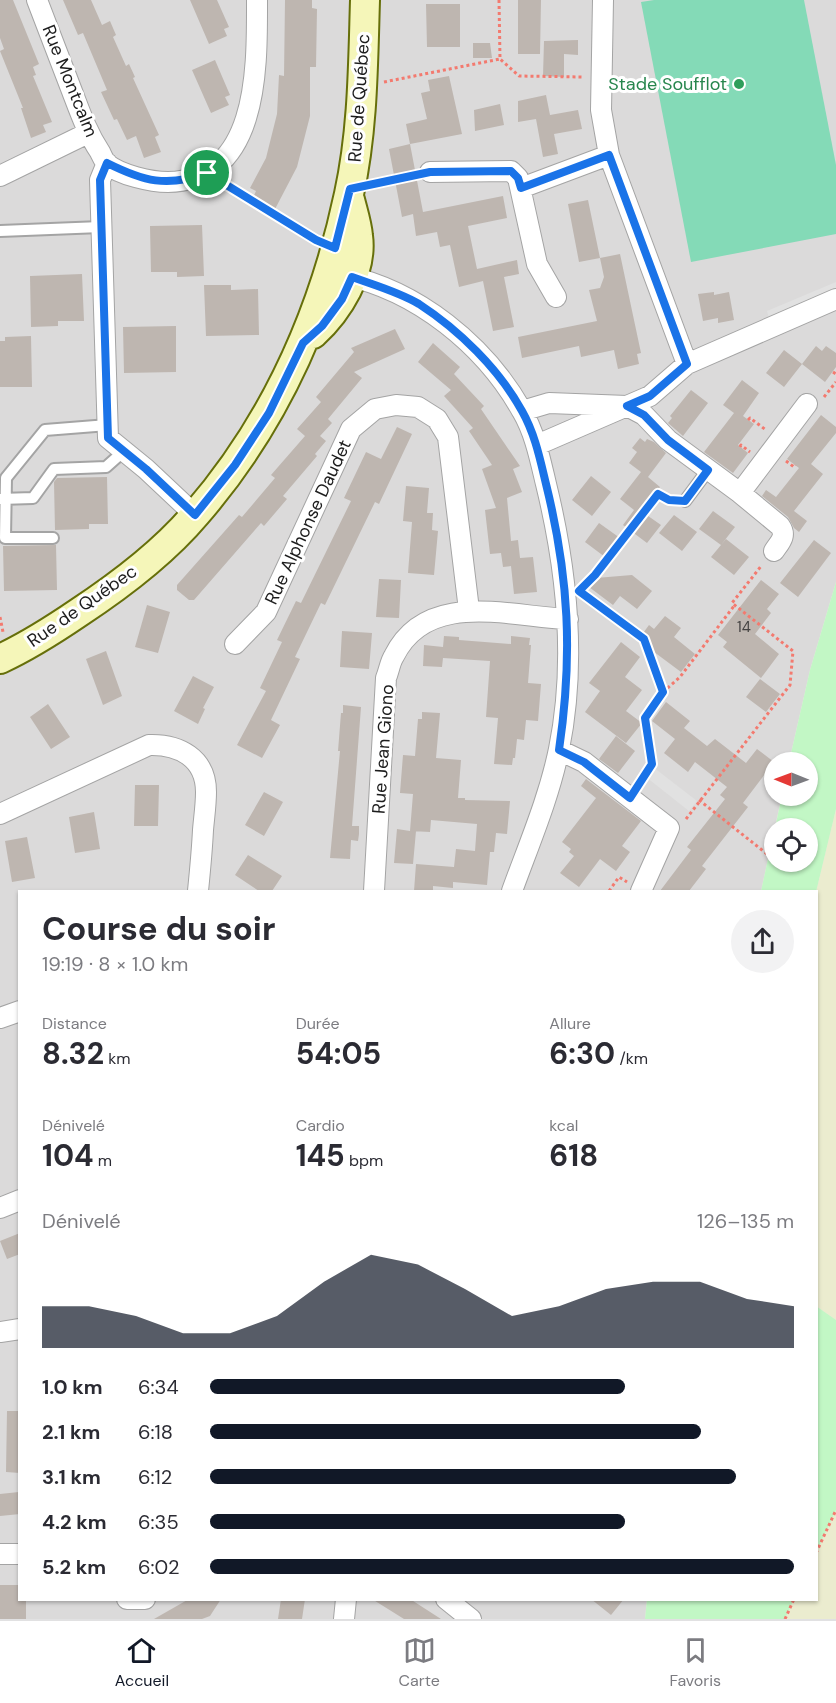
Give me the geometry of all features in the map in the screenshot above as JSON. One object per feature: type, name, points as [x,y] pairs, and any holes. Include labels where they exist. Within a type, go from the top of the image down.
[{"type":"street","name":"Rue Montcalm","points":[[37,0],[88,133],[107,163]]},
{"type":"street","points":[[195,515],[108,438],[100,180],[107,163],[131,176],[157,182],[177,182],[207,173],[225,156],[239,138],[249,113],[254,82],[257,0]]},
{"type":"street","name":"Rue de Québec","points":[[0,659],[31,644],[107,594],[165,545],[195,515],[235,465],[269,413],[338,266],[363,89],[364,0]]},
{"type":"street","points":[[603,0],[601,110],[609,155],[687,364]]},
{"type":"street","points":[[0,176],[88,133]]},
{"type":"street","points":[[521,188],[609,155]]},
{"type":"street","points":[[430,172],[511,171],[518,178],[521,188],[537,264],[556,297]]},
{"type":"street","points":[[338,266],[417,303],[445,322],[477,350],[522,411],[537,445],[565,577],[568,619],[565,708],[559,750],[541,814],[512,890]]},
{"type":"street","points":[[537,445],[650,396],[687,364],[836,299]]},
{"type":"street","points":[[522,411],[549,403],[627,406],[644,415],[668,440],[740,493],[780,526],[784,538],[774,551]]},
{"type":"street","points":[[740,493],[807,404]]},
{"type":"street","name":"Rue Alphonse Daudet","points":[[235,644],[266,612],[351,429],[375,409],[396,405],[418,407],[437,419],[448,437],[469,610]]},
{"type":"street","name":"Rue Jean Giono","points":[[374,890],[386,678],[394,655],[408,636],[427,622],[448,614],[469,610],[568,619]]},
{"type":"street","points":[[0,814],[149,745],[164,744],[177,748],[190,755],[201,771],[206,790],[198,890]]},
{"type":"street","points":[[559,750],[584,762],[669,828],[641,890]]},
{"type":"street","points":[[0,1018],[18,1012]]},
{"type":"street","points":[[0,1208],[18,1201]]},
{"type":"street","points":[[0,1332],[18,1329]]},
{"type":"street","points":[[0,1554],[18,1554]]},
{"type":"street","points":[[344,1619],[346,1601]]},
{"type":"street","points":[[448,1601],[471,1619]]},
{"type":"lane","points":[[0,231],[101,227]]},
{"type":"lane","points":[[53,538],[4,538],[3,499],[6,478],[45,430],[108,425]]},
{"type":"lane","points":[[3,499],[33,498],[54,469],[106,467],[124,451]]},
{"type":"lane","points":[[685,501],[708,470]]},
{"type":"path","points":[[500,0],[500,59],[519,76],[601,78]]},
{"type":"path","points":[[363,89],[382,82],[500,59]]},
{"type":"path","points":[[350,192],[430,172]]},
{"type":"path","points":[[207,173],[307,235],[338,266]]},
{"type":"path","points":[[579,591],[595,575],[658,494],[669,500],[685,501]]},
{"type":"path","points":[[630,798],[652,764],[645,718],[663,692],[680,677],[734,606],[732,603],[774,551]]},
{"type":"path","points":[[565,577],[576,576],[579,591],[644,639],[663,692]]},
{"type":"path","points":[[669,828],[676,833],[699,800],[790,685],[793,651],[734,606]]},
{"type":"path","points":[[699,800],[764,852]]},
{"type":"path","points":[[818,1549],[836,1510]]},
{"type":"path","points":[[785,1619],[793,1601]]},
{"type":"shaded area","points":[[0,0],[836,0],[836,582],[810,670],[791,752],[764,752],[764,806],[780,806],[777,818],[764,818],[765,872],[761,890],[18,890],[18,1601],[647,1601],[645,1619],[0,1619]]},
{"type":"shaded area","points":[[836,282],[836,294],[770,322],[767,311]]},
{"type":"shaded area","points":[[653,767],[697,801],[689,811],[646,777]]},
{"type":"green space","name":"Stade Soufflot","points":[[654,0],[804,0],[836,165],[836,234],[691,262],[641,2]]},
{"type":"green space","points":[[836,582],[836,809],[816,890],[761,890],[765,872],[818,872],[818,818],[777,818],[780,806],[818,806],[818,752],[791,752],[810,670]]},
{"type":"green space","points":[[836,809],[836,1320],[818,1307],[816,890]]},
{"type":"green space","points":[[818,1307],[836,1320],[836,1510],[818,1549]]},
{"type":"green space","points":[[836,1510],[836,1619],[785,1619],[793,1601],[818,1601],[818,1549]]},
{"type":"green space","points":[[647,1601],[793,1601],[785,1619],[645,1619]]},
{"type":"building","points":[[0,0],[13,0],[39,64],[33,67],[36,75],[33,76],[52,122],[43,125],[46,132],[31,138],[21,108],[23,108],[0,51],[4,49],[0,38]]},
{"type":"building","points":[[63,0],[91,0],[102,25],[110,21],[116,35],[113,37],[126,66],[129,64],[159,135],[155,137],[161,152],[144,158],[136,136],[127,140],[117,119],[114,120],[101,92],[107,90],[83,33],[78,35]]},
{"type":"building","points":[[190,0],[217,0],[229,27],[224,29],[227,36],[209,44]]},
{"type":"building","points":[[285,0],[312,0],[312,8],[317,9],[316,67],[310,67],[310,116],[297,167],[274,211],[252,200],[256,191],[250,188],[266,158],[277,114],[279,75],[284,76]]},
{"type":"building","points":[[518,0],[541,0],[540,54],[518,54]]},
{"type":"building","points":[[426,4],[460,4],[460,47],[427,47]]},
{"type":"building","points":[[578,40],[578,55],[564,54],[564,77],[543,76],[544,41]]},
{"type":"building","points":[[473,43],[490,43],[492,58],[473,58]]},
{"type":"building","points":[[215,60],[230,95],[225,97],[229,105],[211,113],[192,70]]},
{"type":"building","points":[[449,76],[462,134],[410,144],[406,124],[427,119],[421,93],[430,91],[428,80]]},
{"type":"building","points":[[546,95],[550,115],[578,110],[582,129],[554,134],[558,154],[543,157],[536,119],[518,122],[518,101]]},
{"type":"building","points":[[500,104],[504,125],[475,131],[474,110]]},
{"type":"building","points":[[410,144],[423,212],[503,196],[507,218],[468,226],[477,269],[517,260],[519,274],[504,277],[514,327],[493,331],[483,281],[459,287],[450,245],[440,247],[437,232],[416,236],[413,214],[402,217],[389,149]]},
{"type":"building","points":[[588,200],[600,258],[579,262],[568,204]]},
{"type":"building","points":[[202,225],[204,276],[177,277],[177,272],[151,272],[150,226]]},
{"type":"building","points":[[620,254],[641,353],[637,354],[639,364],[618,369],[614,350],[581,357],[579,346],[522,358],[518,337],[597,321],[589,290],[600,288],[604,277],[600,258]]},
{"type":"building","points":[[82,274],[84,321],[58,321],[58,326],[31,327],[30,276]]},
{"type":"building","points":[[204,285],[231,285],[231,290],[258,289],[259,335],[206,336]]},
{"type":"building","points":[[714,292],[714,295],[729,292],[734,320],[718,323],[718,318],[703,321],[698,294]]},
{"type":"building","points":[[176,326],[176,372],[124,373],[123,327]]},
{"type":"building","points":[[395,329],[405,349],[354,372],[362,378],[328,419],[332,423],[320,436],[326,441],[315,454],[317,456],[283,496],[287,499],[264,526],[261,523],[194,600],[189,600],[177,590],[177,585],[239,515],[242,517],[275,478],[271,475],[305,436],[297,429],[321,402],[316,397],[354,352],[351,348]]},
{"type":"building","points":[[31,336],[32,387],[0,387],[0,341],[5,341],[5,337]]},
{"type":"building","points":[[433,343],[460,367],[454,374],[484,406],[481,409],[520,466],[513,469],[522,492],[507,498],[511,541],[518,540],[520,558],[533,557],[537,592],[514,594],[511,566],[503,567],[501,553],[490,554],[485,510],[496,508],[482,469],[492,465],[469,431],[473,428],[444,396],[451,390],[418,362]]},
{"type":"building","points":[[816,346],[822,351],[826,346],[836,353],[836,367],[825,382],[802,364]]},
{"type":"building","points":[[784,350],[802,364],[784,387],[766,373]]},
{"type":"building","points":[[742,380],[759,393],[743,416],[754,424],[738,445],[748,453],[733,473],[704,452],[734,413],[723,405]]},
{"type":"building","points":[[691,390],[708,403],[683,436],[668,423],[672,418],[670,416]]},
{"type":"building","points":[[821,415],[836,427],[836,433],[811,464],[823,474],[794,511],[807,521],[799,532],[788,517],[762,496],[766,490],[776,497],[799,468],[787,459]]},
{"type":"building","points":[[397,427],[412,434],[379,504],[375,502],[325,605],[321,603],[295,657],[300,659],[271,720],[280,725],[262,758],[237,745],[266,691],[260,688],[282,642],[277,640],[296,601],[301,603],[351,501],[344,498],[366,452],[381,459]]},
{"type":"building","points":[[640,438],[645,442],[647,439],[654,442],[666,453],[648,477],[660,487],[641,511],[661,525],[647,543],[623,525],[634,510],[620,499],[641,472],[629,463],[637,452],[632,448]]},
{"type":"building","points":[[591,476],[611,492],[592,516],[572,500]]},
{"type":"building","points":[[107,477],[108,524],[89,524],[89,529],[55,530],[54,482],[57,478]]},
{"type":"building","points":[[406,486],[429,488],[427,513],[433,513],[432,530],[438,531],[434,575],[408,573],[412,522],[403,521]]},
{"type":"building","points":[[713,511],[735,527],[721,545],[699,529]]},
{"type":"building","points":[[674,515],[697,532],[682,551],[659,533]]},
{"type":"building","points":[[599,523],[620,538],[605,557],[585,542]]},
{"type":"building","points":[[726,539],[749,557],[734,575],[711,557]]},
{"type":"building","points":[[814,540],[831,553],[798,597],[780,583]]},
{"type":"building","points":[[56,545],[57,590],[4,591],[3,546]]},
{"type":"building","points":[[632,575],[652,591],[637,609],[620,596],[613,605],[589,587],[596,578]]},
{"type":"building","points":[[379,579],[401,580],[399,618],[376,617]]},
{"type":"building","points":[[761,580],[779,594],[767,609],[771,613],[755,634],[779,654],[761,678],[723,647],[727,642],[718,635]]},
{"type":"building","points":[[147,605],[170,612],[158,653],[135,647]]},
{"type":"building","points":[[665,616],[681,628],[674,637],[695,654],[681,672],[638,640],[649,625],[654,629]]},
{"type":"building","points":[[342,631],[372,633],[369,669],[340,667]]},
{"type":"building","points":[[444,636],[459,637],[459,640],[511,644],[511,636],[530,638],[528,683],[541,684],[538,721],[526,720],[524,740],[517,739],[512,765],[494,764],[498,718],[486,717],[490,661],[443,658],[442,667],[423,666],[424,645],[443,647]]},
{"type":"building","points":[[621,642],[640,657],[625,677],[642,690],[626,711],[642,723],[626,743],[585,712],[600,691],[589,683]]},
{"type":"building","points":[[106,651],[122,696],[103,705],[86,659]]},
{"type":"building","points":[[193,676],[214,687],[198,724],[174,711]]},
{"type":"building","points":[[760,679],[780,694],[766,712],[746,697]]},
{"type":"building","points":[[666,702],[690,721],[684,728],[707,746],[715,739],[746,763],[757,749],[764,754],[764,775],[743,803],[748,807],[702,866],[706,869],[690,890],[661,890],[691,850],[687,847],[725,799],[720,795],[727,787],[695,762],[688,772],[664,753],[675,739],[652,721]]},
{"type":"building","points":[[48,704],[70,737],[51,749],[30,717]]},
{"type":"building","points":[[343,705],[361,707],[352,826],[359,826],[359,834],[358,841],[351,840],[350,859],[330,858]]},
{"type":"building","points":[[422,712],[440,713],[436,758],[461,760],[458,798],[510,801],[507,834],[496,833],[494,852],[490,852],[487,885],[453,882],[453,888],[433,886],[433,890],[414,890],[416,864],[454,867],[456,849],[475,851],[477,824],[431,820],[430,832],[416,831],[413,864],[394,863],[397,829],[410,831],[413,794],[400,793],[403,755],[415,756],[418,719],[422,719]]},
{"type":"building","points":[[616,736],[635,751],[618,773],[599,759]]},
{"type":"building","points":[[586,779],[641,821],[622,846],[630,852],[616,871],[600,859],[579,887],[560,873],[574,856],[569,852],[571,849],[562,842],[596,798],[581,786]]},
{"type":"building","points":[[135,785],[159,785],[158,826],[134,826]]},
{"type":"building","points":[[264,792],[283,802],[264,836],[245,825]]},
{"type":"building","points":[[94,812],[100,849],[75,853],[69,817]]},
{"type":"building","points":[[27,837],[35,878],[12,882],[5,841]]},
{"type":"building","points":[[248,855],[282,876],[273,890],[258,890],[235,875]]},
{"type":"building","points":[[18,1234],[18,1255],[7,1259],[0,1241]]},
{"type":"building","points":[[7,1411],[18,1411],[18,1473],[6,1472]]},
{"type":"building","points":[[18,1492],[18,1514],[0,1516],[0,1494]]},
{"type":"building","points":[[0,1585],[18,1585],[18,1601],[26,1601],[26,1619],[0,1619]]},
{"type":"building","points":[[186,1601],[220,1601],[210,1616],[202,1619],[154,1619]]},
{"type":"building","points":[[281,1601],[305,1601],[302,1619],[278,1619]]},
{"type":"building","points":[[375,1601],[413,1601],[441,1619],[404,1619]]},
{"type":"building","points":[[594,1601],[622,1601],[611,1615]]},
{"type":"place","name":"Stade Soufflot","points":[[739,84]]},
{"type":"route","points":[[609,155],[687,364],[650,396],[627,406],[644,415],[668,440],[708,470],[685,501],[669,500],[658,494],[595,575],[579,591],[644,639],[663,692],[645,718],[652,764],[630,798],[584,762],[559,750],[565,708],[568,653],[565,577],[537,445],[522,411],[507,389],[477,350],[445,322],[417,303],[352,277],[342,299],[322,326],[303,343],[269,413],[235,465],[195,515],[146,469],[108,438],[100,180],[107,163],[131,176],[157,182],[177,182],[207,173],[316,240],[335,248],[350,189],[430,172],[511,171],[518,178],[521,188],[609,155]]}]
